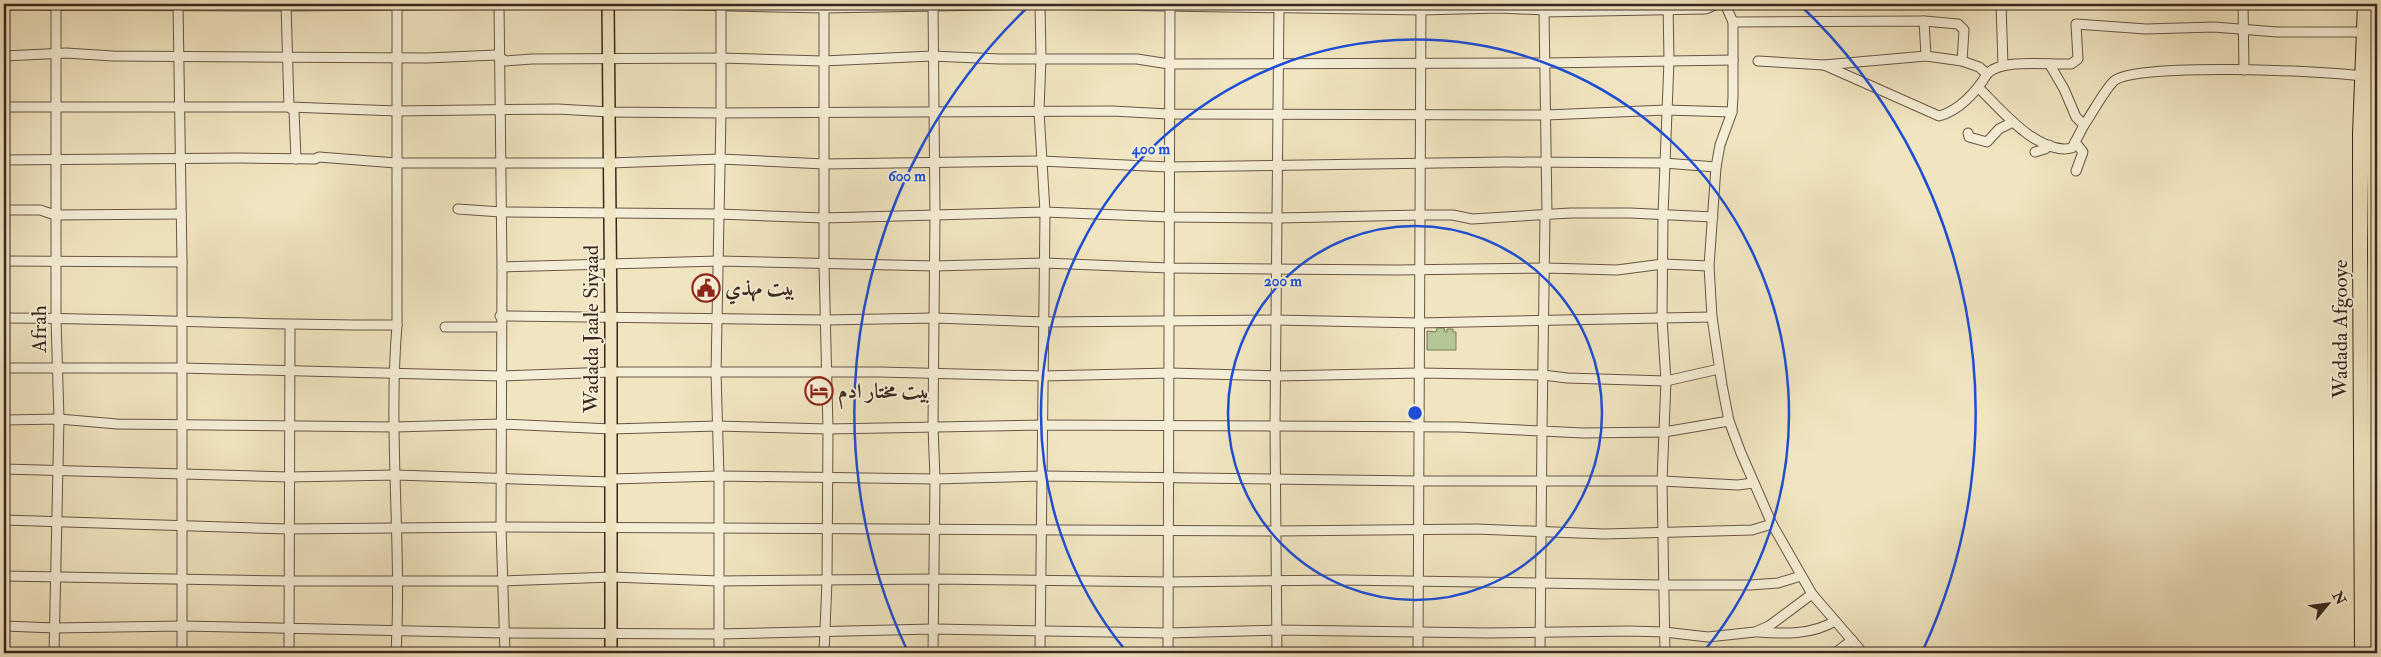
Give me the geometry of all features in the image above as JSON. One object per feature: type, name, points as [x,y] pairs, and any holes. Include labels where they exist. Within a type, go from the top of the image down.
[{"type":"highway","name":"Wadada Afgooye","points":[[2362,653],[2360,243],[2362,32],[2364,4]]},
{"type":"highway","name":"Wadada Afgooye","points":[[2372,4],[2376,130],[2376,604],[2373,653]]},
{"type":"main road","name":"Wadada Jaale Siyaad","points":[[608,4],[610,112],[611,653]]},
{"type":"street","name":"Afrah","points":[[54,653],[56,470],[59,419],[56,369],[56,4]]},
{"type":"street","points":[[396,653],[398,527],[393,372],[397,325],[397,4]]},
{"type":"street","points":[[498,4],[502,267],[500,316],[501,527],[505,653]]},
{"type":"street","points":[[4,5],[548,4]]},
{"type":"street","points":[[643,4],[824,6],[1040,4],[1498,8],[1668,7],[1706,9],[1718,4]]},
{"type":"street","points":[[933,4],[935,214],[933,426],[935,479],[932,579],[934,653]]},
{"type":"street","points":[[1040,4],[1042,58],[1039,111],[1045,212],[1040,653]]},
{"type":"street","points":[[1725,4],[1733,22],[1732,112],[1720,145],[1716,167],[1709,266],[1712,317],[1729,422],[1753,483],[1772,524],[1801,576],[1812,594],[1863,653]]},
{"type":"street","points":[[2001,4],[2003,65]]},
{"type":"street","points":[[2243,4],[2244,70]]},
{"type":"street","points":[[178,5],[182,262],[180,424],[182,473],[182,653]]},
{"type":"street","points":[[286,5],[290,108],[294,111],[296,159]]},
{"type":"street","points":[[718,653],[719,476],[716,373],[721,5]]},
{"type":"street","points":[[1168,653],[1170,373],[1168,268],[1170,217],[1168,114],[1170,5]]},
{"type":"street","points":[[824,6],[824,264],[828,373],[827,581],[824,653]]},
{"type":"street","points":[[1277,653],[1278,582],[1275,426],[1278,218],[1276,165],[1280,64],[1279,6]]},
{"type":"street","points":[[1418,653],[1418,269],[1421,164],[1419,62],[1421,7]]},
{"type":"street","points":[[1665,653],[1662,585],[1664,533],[1662,481],[1666,381],[1662,319],[1664,163],[1669,60],[1668,7]]},
{"type":"street","points":[[1540,653],[1540,583],[1543,532],[1542,431],[1548,163],[1544,8]]},
{"type":"street","points":[[1733,22],[1924,21],[1958,24],[1964,30],[1962,61]]},
{"type":"street","points":[[1924,21],[1926,56]]},
{"type":"street","points":[[1824,65],[1940,116],[1948,114],[1979,88],[1992,69],[2003,65],[2071,64],[2078,59],[2076,24],[2146,29],[2242,28],[2276,32],[2362,32]]},
{"type":"street","points":[[4,56],[57,53],[396,58],[496,55],[506,61],[532,59],[720,58],[823,61],[932,56],[1137,59],[1169,64],[1546,63],[1733,60]]},
{"type":"street","points":[[1758,61],[1824,65],[1926,56],[1962,61],[1979,67],[1987,74]]},
{"type":"street","points":[[2050,65],[2064,89],[2076,117],[2084,125]]},
{"type":"street","points":[[1979,88],[2013,122],[2039,142],[2067,149],[2075,146],[2084,125],[2115,80],[2130,74],[2184,70],[2244,70],[2339,73],[2362,76]]},
{"type":"street","points":[[4,107],[290,108],[397,111],[558,108],[610,112],[721,113],[1112,111],[1168,114],[1546,115],[1666,110],[1732,112]]},
{"type":"street","points":[[1968,133],[1969,137],[1987,142],[2000,130],[2013,122]]},
{"type":"street","points":[[2076,142],[2083,152],[2076,171]]},
{"type":"street","points":[[2035,152],[2045,149],[2049,145]]},
{"type":"street","points":[[4,160],[180,158],[315,160],[319,157],[396,163],[610,163],[720,159],[824,164],[1041,160],[1168,167],[1664,163],[1716,167]]},
{"type":"street","points":[[458,209],[501,212],[719,214],[824,218],[1045,212],[1170,217],[1278,218],[1453,215],[1472,219],[1546,214],[1630,213],[1713,217]]},
{"type":"street","points":[[4,210],[40,210],[55,215],[181,214]]},
{"type":"street","points":[[4,261],[182,262]]},
{"type":"street","points":[[502,267],[719,261],[934,266],[1044,263],[1168,268],[1546,268],[1617,270],[1663,264],[1709,266]]},
{"type":"street","points":[[500,316],[610,319],[825,320],[935,318],[1044,322],[1276,320],[1419,323],[1712,317]]},
{"type":"street","points":[[4,318],[181,320],[290,326],[397,325]]},
{"type":"street","points":[[288,653],[290,424],[288,371],[290,326]]},
{"type":"street","points":[[445,327],[500,326]]},
{"type":"street","points":[[4,368],[181,368],[501,376],[611,372],[880,372],[1043,376],[1170,373],[1277,376],[1419,372],[1543,374],[1572,378],[1666,381],[1719,369]]},
{"type":"street","points":[[4,420],[59,419],[117,424],[290,424],[395,427],[501,424],[611,429],[717,426],[828,429],[1043,424],[1418,428],[1583,433],[1664,432],[1729,422]]},
{"type":"street","points":[[4,470],[289,477],[396,475],[610,482],[612,479],[719,476],[935,479],[1042,476],[1542,482],[1662,481],[1738,485],[1753,483]]},
{"type":"street","points":[[4,520],[288,529],[611,527],[719,529],[826,527],[1276,531],[1476,529],[1604,534],[1752,530],[1772,524]]},
{"type":"street","points":[[4,576],[288,581],[503,581],[612,577],[719,581],[1041,579],[1168,582],[1418,581],[1750,585],[1778,583],[1801,576]]},
{"type":"street","points":[[1755,632],[1769,626],[1812,594]]},
{"type":"street","points":[[4,626],[54,628],[182,626],[505,633],[719,634],[933,629],[1168,633],[1278,630],[1664,632],[1708,637],[1755,632],[1777,634],[1814,630],[1835,621]]},
{"type":"street","points":[[1835,653],[1852,640]]},
{"type":"green space","points":[[1437,328],[1444,328],[1445,332],[1447,332],[1447,329],[1453,329],[1453,332],[1456,332],[1456,350],[1427,350],[1427,331],[1436,332]]},
{"type":"place","name":"بيت مهذي","points":[[706,288]]},
{"type":"place","name":"بيت مختار ادم","points":[[819,391]]}]
